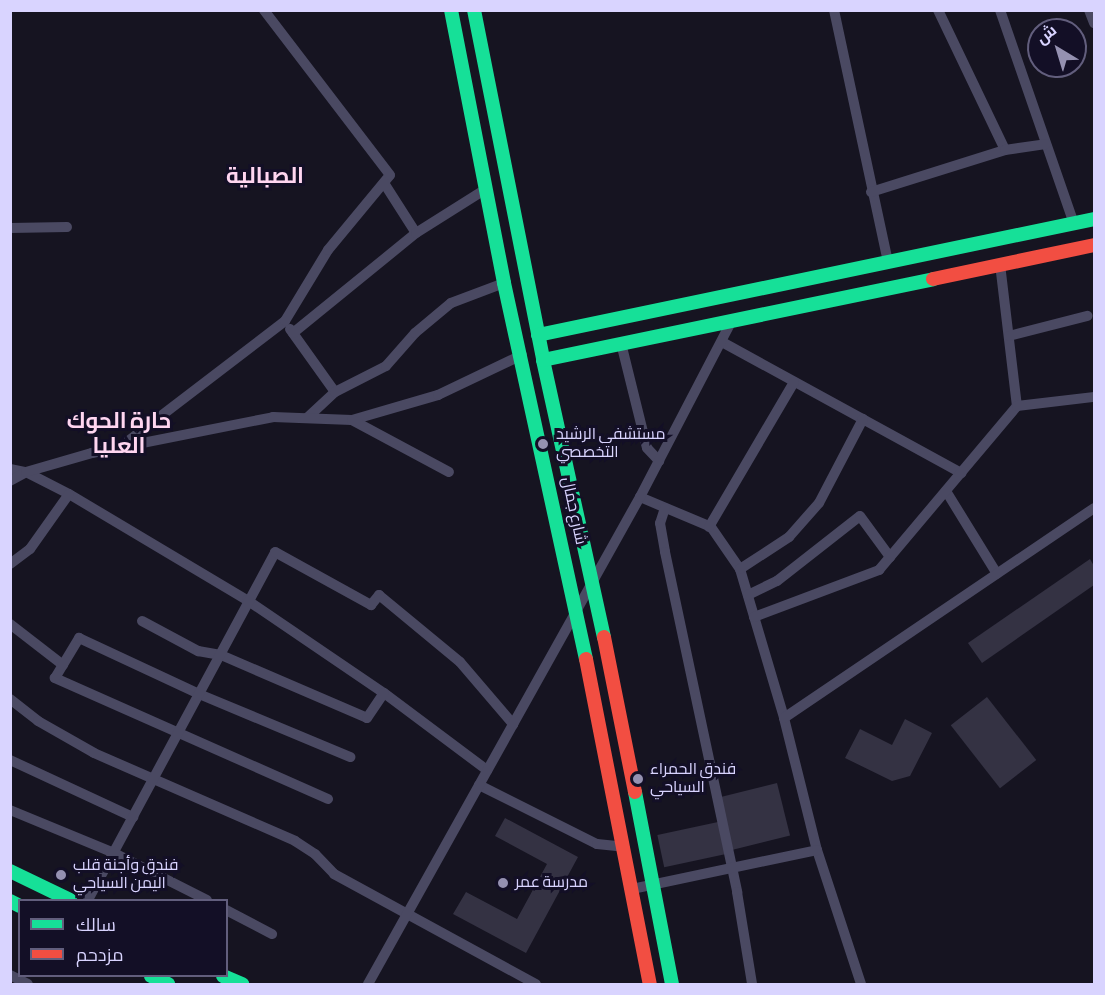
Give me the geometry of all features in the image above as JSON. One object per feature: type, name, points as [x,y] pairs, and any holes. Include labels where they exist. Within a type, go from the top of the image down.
[{"type":"main road","name":"شارع جمال","points":[[451,10],[504,283],[522,355],[576,606],[650,984]]},
{"type":"main road","name":"شارع جمال","points":[[474,10],[543,360],[593,578],[672,984]]},
{"type":"main road","points":[[538,334],[1095,219]]},
{"type":"main road","points":[[543,360],[1095,245]]},
{"type":"main road","points":[[10,872],[68,899]]},
{"type":"main road","points":[[227,977],[242,984]]},
{"type":"street","points":[[119,448],[285,321],[328,250],[390,176],[264,10]]},
{"type":"street","points":[[834,10],[871,192],[888,262]]},
{"type":"street","points":[[938,10],[1005,150]]},
{"type":"street","points":[[1000,10],[1074,224]]},
{"type":"street","points":[[1089,10],[1095,23]]},
{"type":"street","points":[[871,192],[1005,150],[1046,144]]},
{"type":"street","points":[[384,183],[416,233]]},
{"type":"street","points":[[293,333],[416,233],[486,189]]},
{"type":"street","points":[[10,228],[67,227]]},
{"type":"street","points":[[1000,264],[1017,406]]},
{"type":"street","points":[[307,418],[335,392],[386,366],[415,333],[451,303],[504,283]]},
{"type":"street","points":[[1009,336],[1087,316]]},
{"type":"street","points":[[368,984],[576,606],[640,496],[732,320]]},
{"type":"street","points":[[285,321],[335,392]]},
{"type":"street","points":[[722,342],[961,473]]},
{"type":"street","points":[[621,343],[647,448],[659,460]]},
{"type":"street","points":[[10,481],[26,472],[119,448],[273,417],[352,420],[438,395],[522,355]]},
{"type":"street","points":[[709,527],[794,382]]},
{"type":"street","points":[[754,617],[879,570],[1017,406],[1095,397]]},
{"type":"street","points":[[740,569],[789,537],[819,503],[863,419]]},
{"type":"street","points":[[352,420],[448,472]]},
{"type":"street","points":[[10,469],[26,472],[69,494],[248,600],[384,693],[487,770]]},
{"type":"street","points":[[946,491],[997,574]]},
{"type":"street","points":[[10,564],[30,549],[69,494]]},
{"type":"street","points":[[640,496],[709,527],[740,569],[784,718],[817,850],[861,984]]},
{"type":"street","points":[[665,508],[660,523],[732,868],[752,984]]},
{"type":"street","points":[[784,718],[1095,508]]},
{"type":"street","points":[[748,595],[777,581],[860,516],[890,557]]},
{"type":"street","points":[[89,899],[275,552],[371,605],[379,595],[460,662],[513,724]]},
{"type":"street","points":[[142,621],[198,651],[221,655],[367,717],[384,693]]},
{"type":"street","points":[[10,624],[63,665]]},
{"type":"street","points":[[328,799],[55,678],[79,638],[199,694],[350,757]]},
{"type":"street","points":[[10,699],[38,721],[94,753],[154,777],[295,841],[315,854],[334,874],[536,984]]},
{"type":"street","points":[[10,760],[133,817]]},
{"type":"street","points":[[479,785],[597,844],[624,847]]},
{"type":"street","points":[[10,810],[114,853],[205,899]]},
{"type":"street","points":[[632,889],[817,850]]},
{"type":"street","points":[[228,911],[272,934]]},
{"type":"street","points":[[10,975],[28,984]]},
{"type":"building","points":[[1090,559],[1094,566],[1094,585],[982,663],[968,643]]},
{"type":"building","points":[[987,697],[1036,760],[1000,788],[951,725]]},
{"type":"building","points":[[905,719],[932,733],[910,776],[892,781],[845,758],[860,729],[892,745]]},
{"type":"building","points":[[777,783],[790,835],[733,850],[720,797]]},
{"type":"building","points":[[505,818],[578,857],[526,953],[453,914],[466,892],[517,919],[547,864],[495,836]]},
{"type":"building","points":[[718,822],[725,854],[664,867],[657,835]]},
{"type":"traffic: fast","points":[[451,10],[504,283],[586,659]]},
{"type":"traffic: fast","points":[[474,10],[543,360],[604,637]]},
{"type":"traffic: fast","points":[[538,335],[1094,219]]},
{"type":"traffic: fast","points":[[543,360],[933,279]]},
{"type":"traffic: fast","points":[[635,792],[672,984]]},
{"type":"traffic: fast","points":[[10,871],[68,899]]},
{"type":"traffic: fast","points":[[10,901],[18,905]]},
{"type":"traffic: fast","points":[[153,977],[168,984]]},
{"type":"traffic: fast","points":[[225,977],[242,984]]},
{"type":"traffic: jam","points":[[933,279],[1094,245]]},
{"type":"traffic: jam","points":[[604,637],[635,792]]},
{"type":"traffic: jam","points":[[586,659],[650,984]]},
{"type":"place","name":"مستشفى الرشيد التخصصي","points":[[543,444]]},
{"type":"place","name":"فندق الحمراء السياحي","points":[[638,779]]},
{"type":"place","name":"فندق وأجنة قلب اليمن السياحي","points":[[61,875]]},
{"type":"place","name":"مدرسة عمر","points":[[503,883]]},
{"type":"district","name":"الصبالية","points":[[265,177]]},
{"type":"district","name":"حارة الحوك العليا","points":[[119,434]]}]
